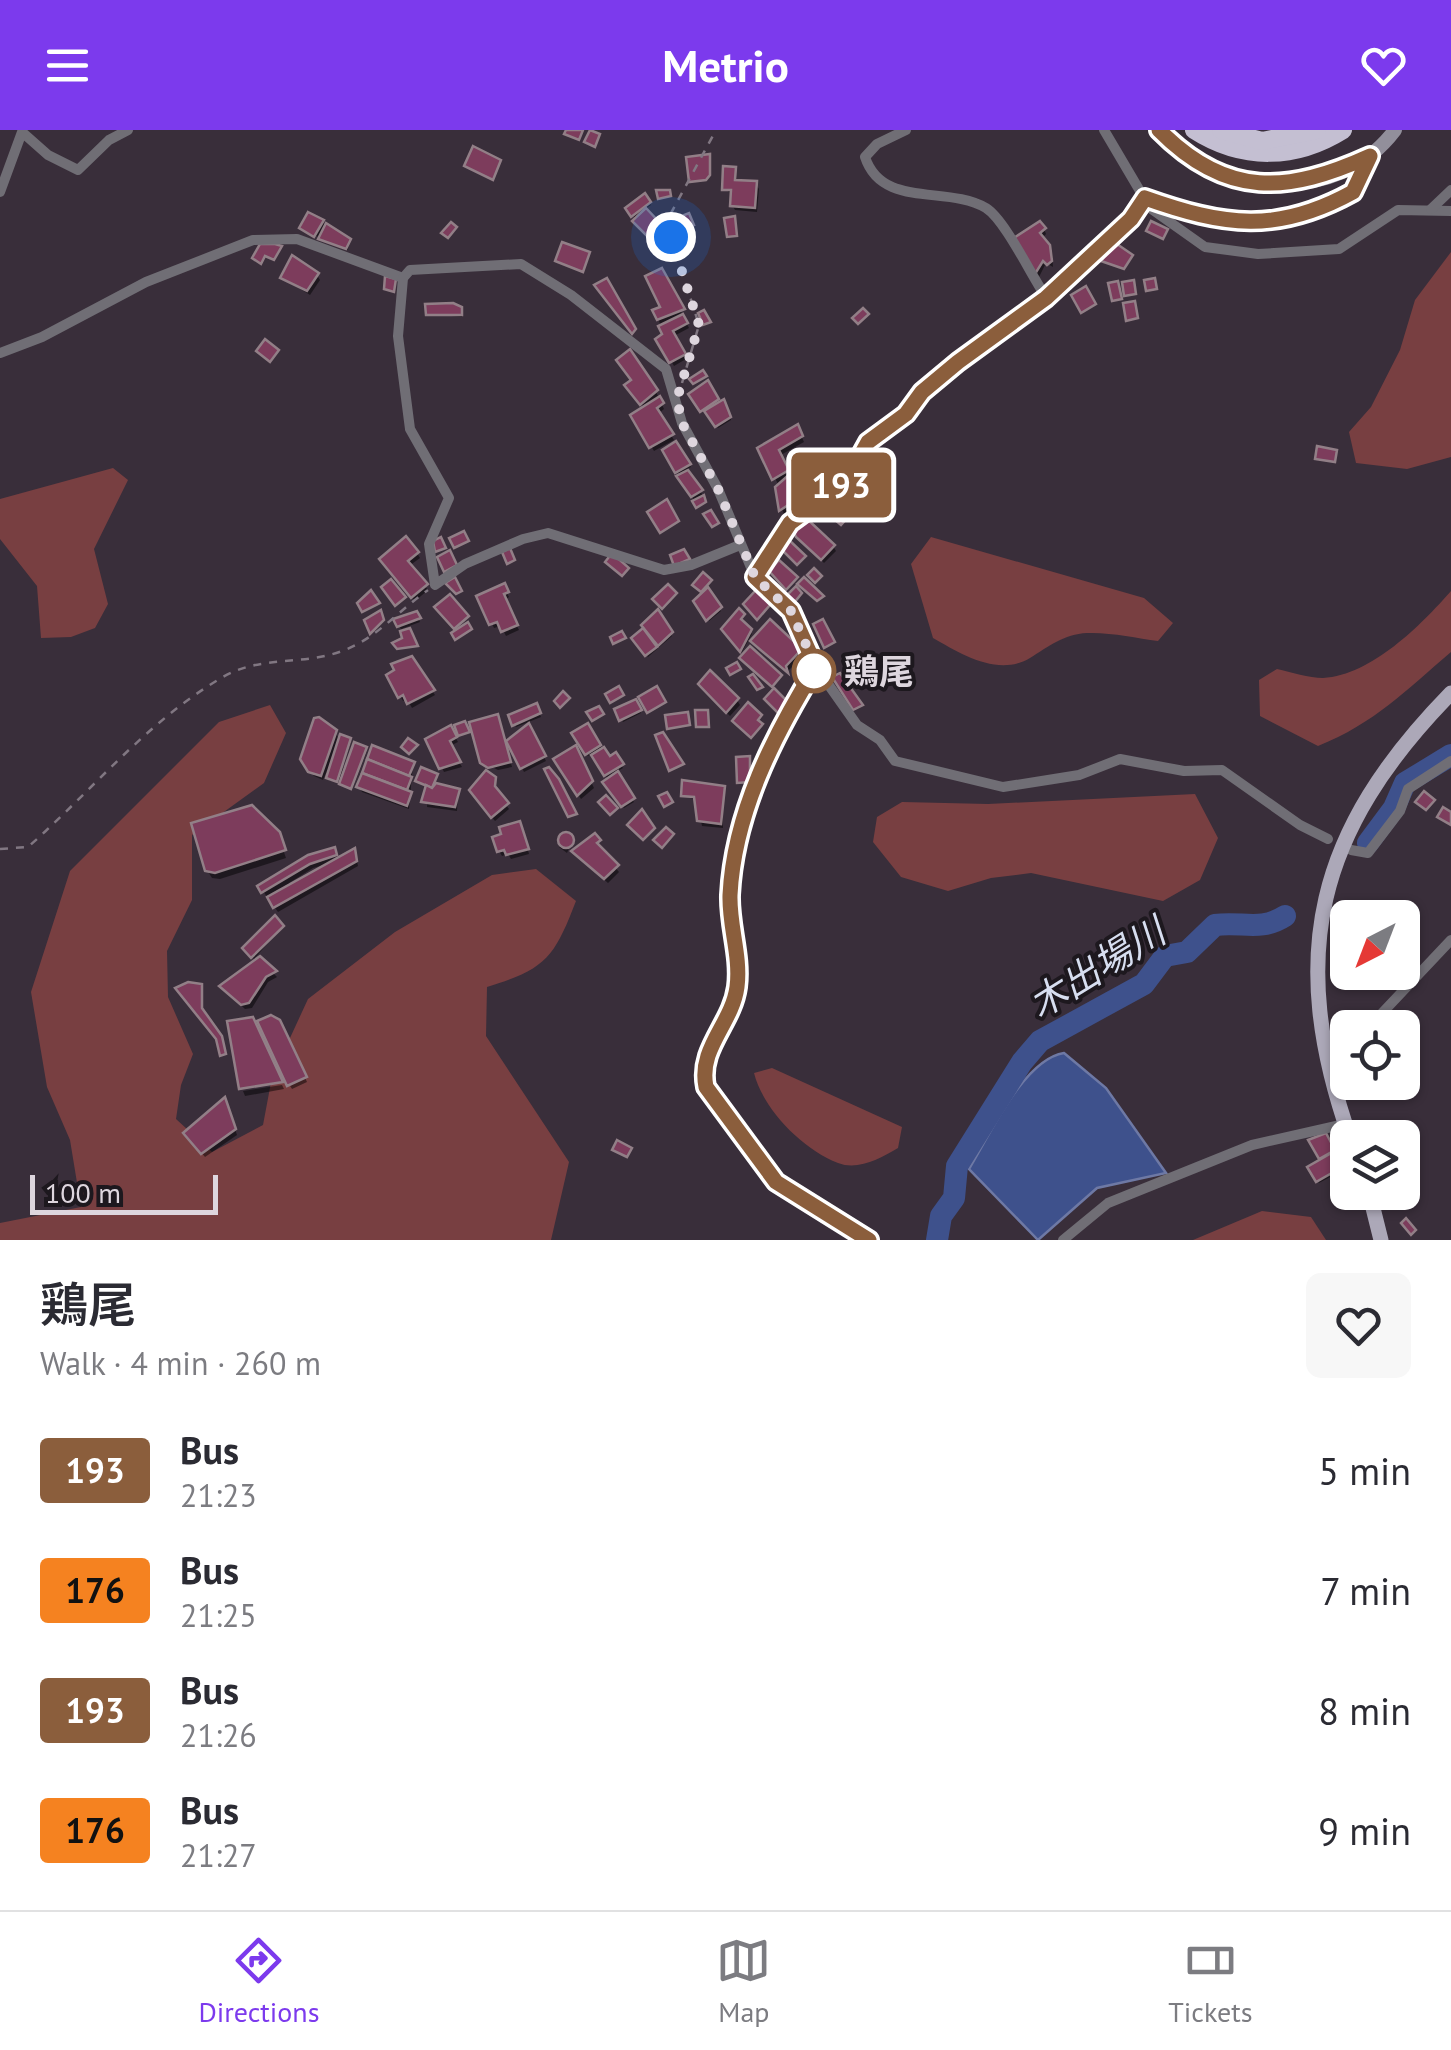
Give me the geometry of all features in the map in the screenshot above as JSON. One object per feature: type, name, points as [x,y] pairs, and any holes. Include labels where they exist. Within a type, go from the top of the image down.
[{"type":"highway","points":[[1194,130],[1225,147],[1273,154],[1308,148],[1343,130]]},
{"type":"highway","points":[[1221,130],[1262,141],[1317,130]]},
{"type":"main road","points":[[1330,1080],[1319,1029],[1317,959],[1338,856],[1368,790],[1451,694]]},
{"type":"main road","points":[[1374,1210],[1381,1240]]},
{"type":"street","points":[[0,192],[22,132],[48,155],[78,170],[109,140],[128,130]]},
{"type":"street","points":[[906,130],[876,144],[865,157],[871,175],[892,189],[984,207],[1011,238],[1046,298]]},
{"type":"street","points":[[1104,130],[1150,208],[1194,243],[1258,254],[1338,249],[1398,210],[1451,211]]},
{"type":"street","points":[[1159,130],[1191,160],[1252,184],[1286,186],[1321,178],[1370,156]]},
{"type":"street","points":[[1145,198],[1209,220],[1292,220],[1353,192],[1370,156],[1394,130]]},
{"type":"street","points":[[1431,209],[1451,190]]},
{"type":"street","points":[[755,577],[790,523],[846,482],[868,442],[906,414],[922,392],[958,362],[1046,298],[1131,219],[1145,198]]},
{"type":"street","points":[[0,353],[42,337],[146,282],[253,240],[297,239],[339,258],[403,278]]},
{"type":"street","points":[[740,545],[692,566],[664,570],[548,533],[523,538],[465,564],[434,586],[429,544],[448,498],[410,429],[398,336],[403,278],[410,270],[497,263],[530,268],[666,369],[682,423],[718,489],[755,577],[791,611],[816,667],[858,725],[880,740],[895,761],[1004,787],[1079,775],[1120,759],[1184,771],[1222,770],[1300,825],[1328,838]]},
{"type":"street","points":[[816,667],[756,780],[735,848],[730,916],[737,989],[703,1071],[706,1087],[776,1182],[869,1240]]},
{"type":"street","points":[[1352,850],[1368,853],[1393,822],[1408,789],[1451,762]]},
{"type":"street","points":[[1385,1010],[1451,940]]},
{"type":"street","points":[[1063,1240],[1108,1203],[1252,1145],[1330,1134]]},
{"type":"path","points":[[677,399],[699,325],[671,237],[670,214],[716,130]]},
{"type":"path","points":[[0,849],[28,848],[151,729],[222,677],[252,662],[337,653],[373,638],[395,613],[434,586]]},
{"type":"shaded area","points":[[1451,252],[1451,457],[1407,469],[1356,463],[1349,432],[1371,407],[1400,350],[1415,300]]},
{"type":"shaded area","points":[[113,468],[128,480],[94,549],[108,604],[95,628],[71,637],[41,638],[37,586],[0,539],[0,499]]},
{"type":"shaded area","points":[[931,537],[1144,598],[1173,623],[1158,641],[1105,633],[1079,634],[1018,663],[980,661],[933,638],[911,564]]},
{"type":"shaded area","points":[[1451,591],[1451,652],[1373,716],[1318,746],[1260,716],[1259,680],[1277,669],[1323,678],[1359,668],[1410,633]]},
{"type":"shaded area","points":[[270,705],[286,733],[264,783],[192,835],[192,900],[167,951],[168,997],[193,1054],[181,1085],[176,1119],[212,1152],[263,1125],[272,1077],[308,999],[395,932],[492,875],[536,869],[576,901],[561,936],[545,959],[523,974],[487,987],[486,1036],[569,1162],[551,1240],[0,1240],[0,1223],[81,1207],[70,1140],[47,1087],[31,992],[70,871],[219,722]]},
{"type":"shaded area","points":[[1195,794],[1218,838],[1200,880],[1163,901],[1031,873],[991,878],[948,891],[901,877],[873,842],[877,817],[902,802],[988,804]]},
{"type":"shaded area","points":[[772,1068],[902,1127],[898,1148],[853,1165],[824,1157],[798,1138],[766,1100],[754,1073]]},
{"type":"shaded area","points":[[1262,1211],[1311,1217],[1326,1240],[1193,1240]]},
{"type":"water","points":[[1064,1053],[1106,1088],[1166,1173],[1097,1188],[1038,1240],[969,1169],[1022,1084],[1049,1058]]},
{"type":"building","points":[[566,130],[583,130],[579,140],[564,134]]},
{"type":"building","points":[[590,130],[600,134],[595,147],[584,142]]},
{"type":"building","points":[[473,146],[501,160],[493,180],[464,166]]},
{"type":"building","points":[[710,154],[710,175],[706,180],[689,182],[686,157]]},
{"type":"building","points":[[723,166],[736,167],[735,180],[757,181],[755,208],[730,206],[731,190],[722,190]]},
{"type":"building","points":[[656,190],[670,190],[671,196],[658,199]]},
{"type":"building","points":[[645,193],[651,202],[631,217],[625,208]]},
{"type":"building","points":[[646,208],[660,223],[647,236],[632,221]]},
{"type":"building","points":[[308,212],[324,220],[314,237],[299,228]]},
{"type":"building","points":[[689,213],[694,225],[679,231],[674,219]]},
{"type":"building","points":[[735,216],[737,236],[727,237],[724,218]]},
{"type":"building","points":[[1040,221],[1046,228],[1040,233],[1050,245],[1052,261],[1047,265],[1043,261],[1035,274],[1012,239]]},
{"type":"building","points":[[1151,221],[1168,229],[1163,239],[1146,231]]},
{"type":"building","points":[[451,222],[457,227],[448,238],[441,233]]},
{"type":"building","points":[[326,223],[351,239],[346,249],[318,239]]},
{"type":"building","points":[[562,242],[590,252],[583,272],[555,261]]},
{"type":"building","points":[[1114,242],[1133,255],[1124,269],[1101,261]]},
{"type":"building","points":[[260,244],[282,246],[274,260],[265,256],[261,264],[252,258]]},
{"type":"building","points":[[292,255],[319,273],[307,291],[280,278]]},
{"type":"building","points":[[662,268],[685,309],[657,320],[652,310],[660,307],[645,276]]},
{"type":"building","points":[[385,276],[396,279],[394,292],[384,289]]},
{"type":"building","points":[[607,278],[636,329],[632,334],[594,285]]},
{"type":"building","points":[[1155,278],[1157,289],[1146,291],[1144,280]]},
{"type":"building","points":[[1134,280],[1136,294],[1124,296],[1122,282]]},
{"type":"building","points":[[1118,281],[1122,299],[1112,301],[1108,283]]},
{"type":"building","points":[[1086,286],[1096,304],[1081,313],[1071,295]]},
{"type":"building","points":[[1135,301],[1138,318],[1126,321],[1123,303]]},
{"type":"building","points":[[453,303],[462,307],[462,315],[426,315],[425,304]]},
{"type":"building","points":[[863,308],[869,314],[858,324],[852,318]]},
{"type":"building","points":[[704,310],[711,322],[703,325],[698,313]]},
{"type":"building","points":[[683,314],[688,323],[673,331],[686,354],[669,363],[655,339],[662,334],[658,326]]},
{"type":"building","points":[[265,339],[279,350],[270,362],[256,351]]},
{"type":"building","points":[[630,349],[658,390],[640,405],[624,385],[631,380],[616,360]]},
{"type":"building","points":[[703,370],[707,376],[693,384],[689,379]]},
{"type":"building","points":[[708,380],[719,399],[700,412],[688,394]]},
{"type":"building","points":[[660,396],[664,403],[657,408],[674,434],[649,448],[630,415]]},
{"type":"building","points":[[724,399],[731,417],[715,427],[704,411]]},
{"type":"building","points":[[798,424],[803,436],[779,450],[789,470],[772,480],[757,448]]},
{"type":"building","points":[[676,441],[691,464],[675,473],[662,450]]},
{"type":"building","points":[[1317,446],[1337,450],[1335,462],[1315,459]]},
{"type":"building","points":[[799,466],[809,475],[795,487],[802,496],[779,511],[775,487]]},
{"type":"building","points":[[688,470],[703,490],[691,497],[676,476]]},
{"type":"building","points":[[850,487],[860,496],[849,509],[838,500]]},
{"type":"building","points":[[704,495],[706,502],[696,508],[692,501]]},
{"type":"building","points":[[667,499],[679,521],[660,533],[647,512]]},
{"type":"building","points":[[835,501],[851,514],[841,525],[826,512]]},
{"type":"building","points":[[711,510],[719,523],[712,527],[703,514]]},
{"type":"building","points":[[805,517],[835,545],[821,560],[793,530]]},
{"type":"building","points":[[464,531],[469,541],[454,548],[449,538]]},
{"type":"building","points":[[406,536],[419,552],[408,561],[428,584],[411,598],[379,559]]},
{"type":"building","points":[[441,537],[446,548],[435,552],[433,541]]},
{"type":"building","points":[[789,540],[806,556],[797,565],[781,549]]},
{"type":"building","points":[[510,548],[515,560],[507,564],[502,552]]},
{"type":"building","points":[[684,549],[690,559],[674,566],[670,555]]},
{"type":"building","points":[[450,550],[457,565],[444,572],[437,557]]},
{"type":"building","points":[[612,553],[629,568],[622,576],[605,562]]},
{"type":"building","points":[[779,560],[798,577],[786,590],[769,571]]},
{"type":"building","points":[[814,568],[822,576],[815,583],[807,575]]},
{"type":"building","points":[[703,572],[712,580],[701,592],[692,585]]},
{"type":"building","points":[[455,577],[462,591],[456,594],[445,583]]},
{"type":"building","points":[[804,577],[824,596],[817,601],[797,584]]},
{"type":"building","points":[[391,579],[406,597],[395,606],[381,587]]},
{"type":"building","points":[[505,583],[509,592],[504,594],[518,625],[501,632],[497,622],[489,625],[476,596]]},
{"type":"building","points":[[668,584],[677,593],[662,609],[652,599]]},
{"type":"building","points":[[796,586],[802,593],[794,603],[786,596]]},
{"type":"building","points":[[708,587],[722,607],[706,621],[693,601]]},
{"type":"building","points":[[371,590],[380,603],[362,612],[357,603]]},
{"type":"building","points":[[756,590],[770,605],[757,620],[743,604]]},
{"type":"building","points":[[450,594],[469,616],[454,629],[434,607]]},
{"type":"building","points":[[739,608],[745,614],[741,619],[752,629],[740,652],[721,629]]},
{"type":"building","points":[[658,609],[673,632],[658,646],[641,625]]},
{"type":"building","points":[[381,610],[384,620],[370,634],[364,620]]},
{"type":"building","points":[[417,611],[421,618],[397,627],[393,619]]},
{"type":"building","points":[[770,619],[802,649],[786,666],[788,673],[750,641]]},
{"type":"building","points":[[823,619],[835,642],[824,648],[813,624]]},
{"type":"building","points":[[468,622],[472,629],[455,640],[451,633]]},
{"type":"building","points":[[410,628],[418,646],[397,649],[392,643],[402,638],[400,631]]},
{"type":"building","points":[[643,628],[657,647],[645,656],[631,638]]},
{"type":"building","points":[[622,631],[626,638],[613,644],[610,637]]},
{"type":"building","points":[[750,646],[782,675],[772,687],[739,658]]},
{"type":"building","points":[[412,656],[435,690],[407,704],[403,695],[398,698],[386,675],[394,670],[391,664]]},
{"type":"building","points":[[737,662],[741,669],[730,675],[726,668]]},
{"type":"building","points":[[710,670],[739,698],[726,713],[698,684]]},
{"type":"building","points":[[840,673],[863,705],[853,710],[832,677]]},
{"type":"building","points":[[753,674],[763,687],[757,690],[748,677]]},
{"type":"building","points":[[619,686],[624,695],[610,703],[605,694]]},
{"type":"building","points":[[657,686],[666,702],[647,713],[638,697]]},
{"type":"building","points":[[774,688],[789,703],[778,713],[764,699]]},
{"type":"building","points":[[563,691],[570,698],[560,708],[554,701]]},
{"type":"building","points":[[636,699],[642,710],[619,721],[614,709]]},
{"type":"building","points":[[748,702],[762,715],[758,720],[763,724],[751,738],[732,721]]},
{"type":"building","points":[[537,703],[541,713],[512,726],[508,715]]},
{"type":"building","points":[[599,706],[604,714],[592,721],[586,712]]},
{"type":"building","points":[[695,710],[708,710],[709,727],[696,727]]},
{"type":"building","points":[[688,712],[690,725],[667,729],[665,715]]},
{"type":"building","points":[[498,714],[511,762],[488,768],[480,763],[469,722]]},
{"type":"building","points":[[319,717],[337,730],[321,776],[308,772],[300,759],[314,718]]},
{"type":"building","points":[[465,721],[470,732],[458,736],[454,725]]},
{"type":"building","points":[[529,723],[546,756],[520,769],[506,741]]},
{"type":"building","points":[[588,723],[601,745],[585,755],[571,733]]},
{"type":"building","points":[[451,725],[457,737],[450,741],[461,762],[439,769],[425,739]]},
{"type":"building","points":[[663,732],[684,764],[669,771],[655,735]]},
{"type":"building","points":[[340,734],[351,738],[337,782],[326,778]]},
{"type":"building","points":[[408,738],[418,745],[409,754],[401,747]]},
{"type":"building","points":[[354,742],[367,747],[351,789],[339,784]]},
{"type":"building","points":[[372,745],[415,762],[409,776],[367,759]]},
{"type":"building","points":[[576,745],[593,781],[577,796],[553,759]]},
{"type":"building","points":[[604,747],[610,756],[616,752],[624,764],[604,776],[591,755]]},
{"type":"building","points":[[750,756],[750,782],[737,783],[736,757]]},
{"type":"building","points":[[367,759],[412,777],[407,790],[362,773]]},
{"type":"building","points":[[421,767],[438,774],[432,788],[415,781]]},
{"type":"building","points":[[549,767],[577,814],[568,817],[544,769]]},
{"type":"building","points":[[486,770],[496,777],[495,786],[509,803],[491,818],[469,790]]},
{"type":"building","points":[[618,771],[635,798],[621,807],[602,782]]},
{"type":"building","points":[[362,773],[412,792],[407,806],[356,787]]},
{"type":"building","points":[[682,780],[725,786],[721,824],[697,821],[694,797],[681,796]]},
{"type":"building","points":[[436,783],[460,789],[455,807],[421,802],[426,785],[432,788]]},
{"type":"building","points":[[1424,791],[1435,800],[1426,810],[1415,802]]},
{"type":"building","points":[[667,792],[673,802],[664,807],[658,796]]},
{"type":"building","points":[[606,795],[618,808],[610,815],[598,802]]},
{"type":"building","points":[[252,805],[280,832],[286,850],[215,873],[205,871],[191,823]]},
{"type":"building","points":[[1443,807],[1451,812],[1451,825],[1437,817]]},
{"type":"building","points":[[642,809],[655,828],[643,840],[627,825]]},
{"type":"building","points":[[520,821],[529,849],[506,855],[504,850],[497,852],[492,837],[501,834],[499,827]]},
{"type":"building","points":[[666,827],[674,834],[662,848],[653,840]]},
{"type":"building","points":[[566,832],[574,840],[566,848],[558,840]]},
{"type":"building","points":[[595,833],[601,840],[597,843],[619,865],[604,879],[571,851]]},
{"type":"building","points":[[335,847],[337,855],[310,864],[261,893],[257,886],[308,855]]},
{"type":"building","points":[[355,848],[357,861],[273,908],[267,897]]},
{"type":"building","points":[[275,915],[284,926],[251,958],[242,948]]},
{"type":"building","points":[[260,956],[277,971],[266,977],[249,1003],[241,1005],[219,986]]},
{"type":"building","points":[[188,982],[202,984],[202,1008],[222,1036],[226,1054],[220,1056],[216,1039],[175,988]]},
{"type":"building","points":[[271,1015],[280,1020],[307,1077],[287,1086],[257,1021]]},
{"type":"building","points":[[253,1017],[283,1082],[239,1089],[227,1021]]},
{"type":"building","points":[[225,1097],[236,1129],[201,1154],[183,1133]]},
{"type":"building","points":[[1326,1133],[1330,1153],[1319,1159],[1308,1140]]},
{"type":"building","points":[[617,1140],[632,1148],[627,1157],[612,1150]]},
{"type":"building","points":[[1330,1154],[1330,1174],[1316,1182],[1307,1167]]},
{"type":"building","points":[[1406,1218],[1416,1230],[1411,1235],[1401,1223]]},
{"type":"waterway","name":"木出場川","points":[[1368,843],[1394,808],[1405,783],[1451,755]]},
{"type":"waterway","name":"木出場川","points":[[937,1240],[941,1216],[954,1198],[957,1166],[1022,1062],[1040,1041],[1144,984],[1165,956],[1187,952],[1215,925],[1259,925],[1285,916]]},
{"type":"bus line","name":"193","points":[[869,1240],[776,1182],[706,1087],[703,1071],[737,989],[730,916],[735,848],[756,780],[816,667],[791,611],[755,577],[790,523],[846,482],[868,442],[906,414],[922,392],[958,362],[1046,298],[1131,219],[1145,198],[1209,220],[1292,220],[1353,192],[1370,156],[1321,178],[1286,186],[1252,184],[1191,160],[1159,130]]},
{"type":"place","name":"鶏尾","points":[[814,671]]},
{"type":"route","points":[[671,237],[699,325],[677,399],[682,423],[718,489],[755,577],[791,611],[816,667],[814,671]]}]
